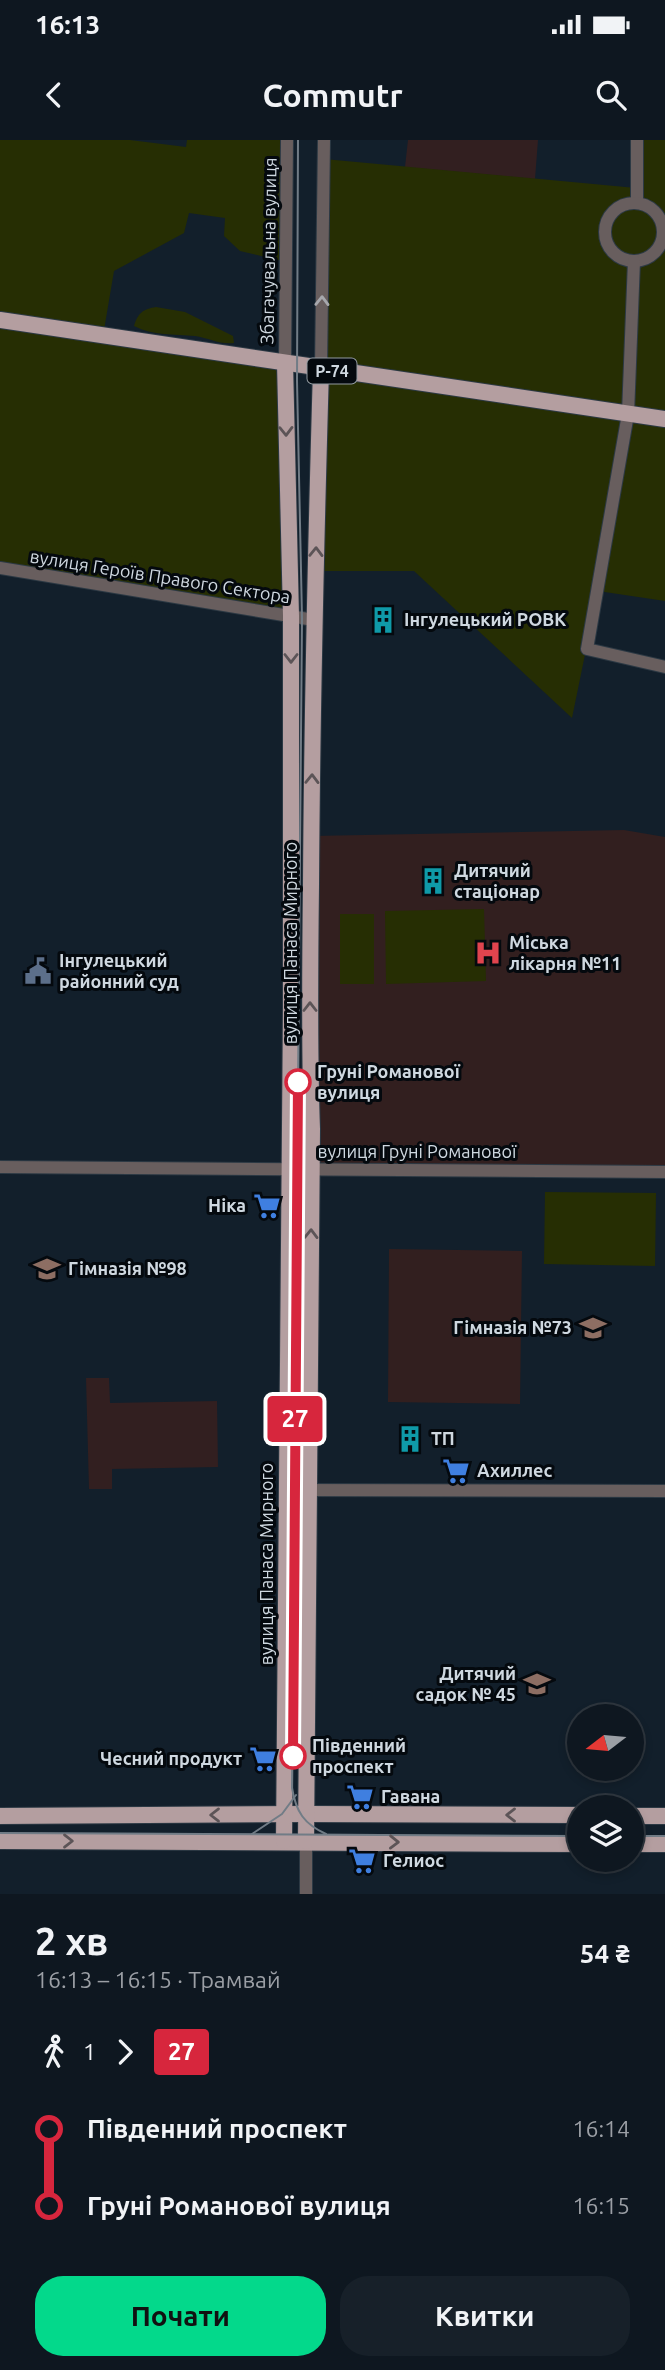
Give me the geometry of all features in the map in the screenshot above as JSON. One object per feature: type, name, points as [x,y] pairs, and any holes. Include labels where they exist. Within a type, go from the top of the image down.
[{"type":"main road","name":"Р-74","points":[[0,320],[665,419]]},
{"type":"main road","name":"вулиця Панаса Мирного","points":[[284,1841],[291,616],[285,363]]},
{"type":"main road","name":"вулиця Панаса Мирного","points":[[306,1841],[314,620],[321,369]]},
{"type":"main road","points":[[0,1816],[567,1815]]},
{"type":"main road","points":[[644,1816],[665,1816]]},
{"type":"main road","points":[[0,1841],[567,1844]]},
{"type":"main road","points":[[644,1844],[665,1844]]},
{"type":"street","name":"Збагачувальна вулиця","points":[[285,363],[288,140]]},
{"type":"street","points":[[321,369],[324,140]]},
{"type":"street","points":[[637,140],[637,204]]},
{"type":"street","points":[[627,204],[648,207],[659,217],[663,235],[653,254],[634,261],[615,254],[605,231],[616,210],[627,204]]},
{"type":"street","points":[[634,261],[628,414],[587,649],[665,667]]},
{"type":"street","name":"вулиця Героїв Правого Сектора","points":[[0,568],[314,620]]},
{"type":"street","name":"вулиця Груні Романової","points":[[0,1167],[665,1172]]},
{"type":"street","points":[[286,1490],[665,1491]]},
{"type":"street","name":"вулиця Панаса Мирного","points":[[306,1841],[306,1894]]},
{"type":"shaded area","points":[[408,140],[538,140],[535,179],[405,167]]},
{"type":"shaded area","name":"Міська лікарня №11","points":[[624,830],[665,837],[665,1170],[312,1168],[311,836]]},
{"type":"shaded area","points":[[389,1249],[522,1251],[520,1404],[388,1402]]},
{"type":"shaded area","points":[[86,1378],[109,1378],[110,1403],[217,1401],[218,1467],[112,1469],[112,1489],[89,1489]]},
{"type":"green space","points":[[0,140],[130,140],[186,147],[187,140],[287,140],[286,262],[240,251],[224,236],[225,218],[189,213],[184,233],[114,271],[103,336],[285,363],[291,616],[0,568]]},
{"type":"green space","points":[[637,140],[665,140],[665,601],[598,591],[572,718],[414,571],[316,571],[324,159],[636,188]]},
{"type":"green space","points":[[156,307],[185,312],[233,336],[234,343],[156,333],[134,326],[142,312]]},
{"type":"green space","points":[[484,909],[486,981],[386,984],[385,911]]},
{"type":"green space","points":[[340,914],[374,914],[374,984],[340,984]]},
{"type":"green space","points":[[545,1192],[656,1193],[655,1266],[544,1264]]},
{"type":"tram line","points":[[298,140],[297,381],[302,618],[292,1788],[302,1816],[326,1834]]},
{"type":"tram line","name":"27","points":[[293,1756],[298,1082]]},
{"type":"tram line","points":[[252,1834],[282,1814],[296,1795]]},
{"type":"tram line","points":[[0,1833],[567,1836]]},
{"type":"tram line","points":[[644,1836],[665,1836]]},
{"type":"place","name":"Інгулецький РОВК","points":[[383,620]]},
{"type":"place","name":"Дитячий стаціонар","points":[[433,881]]},
{"type":"place","name":"Міська лікарня №11","points":[[488,953]]},
{"type":"place","name":"Інгулецький районний суд","points":[[38,971]]},
{"type":"place","name":"Груні Романової вулиця","points":[[298,1082]]},
{"type":"place","name":"Ніка","points":[[267,1206]]},
{"type":"place","name":"Гімназія №98","points":[[47,1269]]},
{"type":"place","name":"Гімназія №73","points":[[593,1328]]},
{"type":"place","name":"ТП","points":[[410,1439]]},
{"type":"place","name":"Ахиллес","points":[[456,1471]]},
{"type":"place","name":"Дитячий садок № 45","points":[[537,1684]]},
{"type":"place","name":"Південний проспект","points":[[293,1756]]},
{"type":"place","name":"Чесний продукт","points":[[263,1759]]},
{"type":"place","name":"Гавана","points":[[360,1797]]},
{"type":"place","name":"Гелиос","points":[[362,1861]]}]
